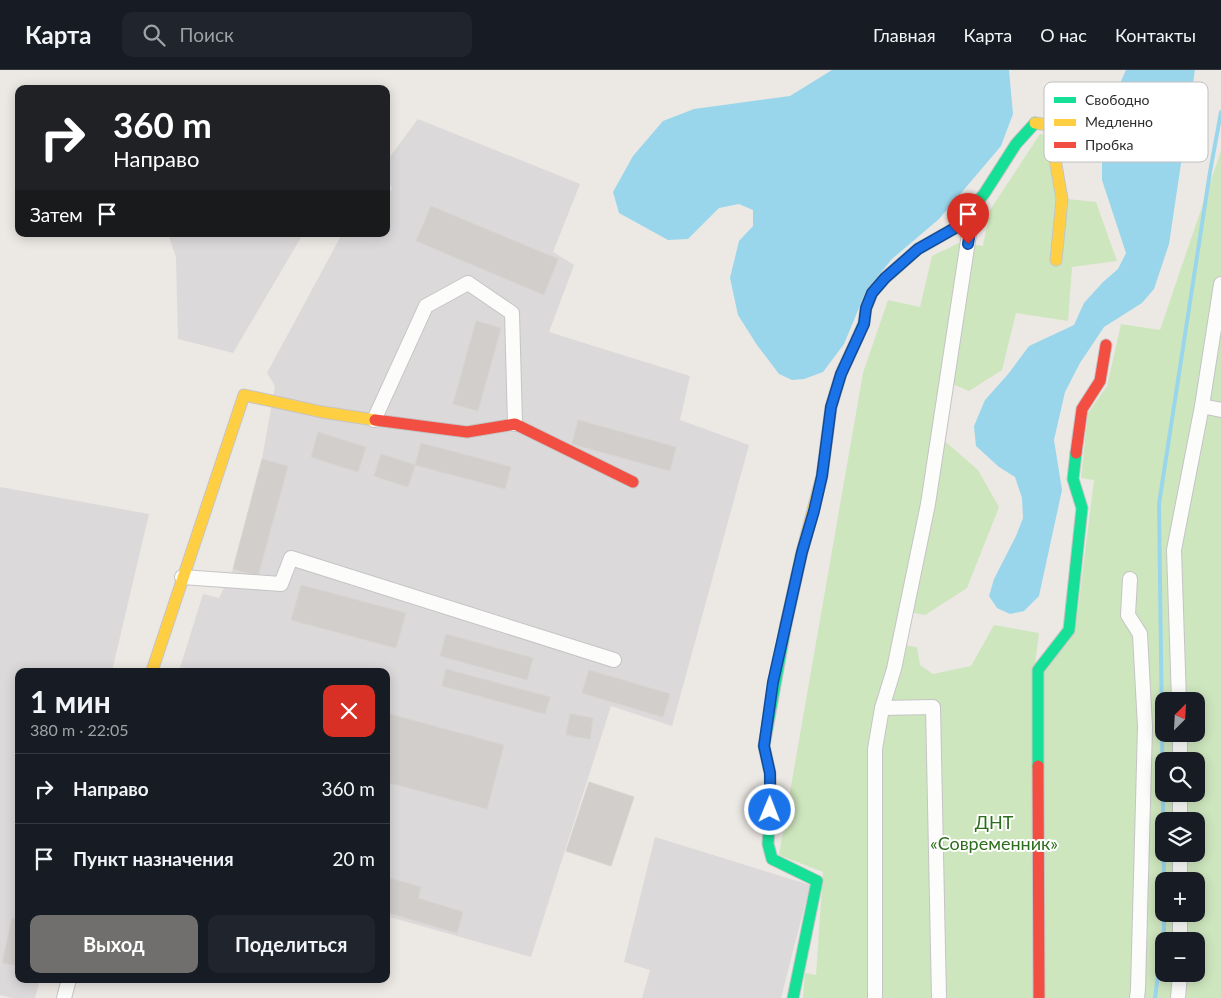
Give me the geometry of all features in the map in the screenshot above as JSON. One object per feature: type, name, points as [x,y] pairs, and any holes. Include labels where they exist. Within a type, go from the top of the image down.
[{"type":"street","points":[[792,998],[817,881],[772,860],[768,844],[771,798],[770,773],[764,746],[773,682],[802,552],[822,476],[831,407],[841,374],[864,324],[866,308],[872,293],[885,278],[918,249],[955,228],[984,194],[1016,144],[1034,123],[1044,124]]},
{"type":"street","points":[[1056,162],[1062,199],[1056,260]]},
{"type":"street","points":[[874,998],[875,749],[882,708],[894,669],[928,504],[974,207]]},
{"type":"street","points":[[374,420],[426,306],[468,283],[512,313],[515,424]]},
{"type":"street","points":[[1179,692],[1174,550],[1202,406],[1221,284]]},
{"type":"street","points":[[1039,998],[1038,670],[1069,630],[1082,508],[1073,479],[1074,470],[1082,409],[1100,381],[1106,344]]},
{"type":"street","points":[[153,668],[244,395],[322,412],[467,432],[515,424],[633,482]]},
{"type":"street","points":[[1202,406],[1221,410]]},
{"type":"street","points":[[182,577],[281,584],[291,558],[614,660]]},
{"type":"street","points":[[1130,579],[1128,615],[1140,634],[1145,727],[1137,998]]},
{"type":"street","points":[[882,708],[933,708],[939,998]]},
{"type":"street","points":[[1178,998],[1179,982]]},
{"type":"street","points":[[64,998],[68,983]]},
{"type":"shaded area","points":[[418,119],[580,184],[553,252],[574,265],[549,332],[690,376],[680,420],[749,445],[672,726],[611,706],[531,957],[390,917],[390,668],[180,668],[203,594],[219,598],[233,569],[262,459],[275,386],[267,373],[340,237],[390,237],[390,192],[392,188],[390,185],[390,157]]},
{"type":"shaded area","points":[[169,237],[301,237],[233,353],[178,339],[176,257]]},
{"type":"shaded area","points":[[0,487],[149,514],[113,668],[15,668],[15,983],[39,983],[35,998],[12,998],[0,995]]},
{"type":"shaded area","points":[[655,837],[810,885],[781,998],[642,998],[650,970],[624,962]]},
{"type":"green space","name":"ДНТ «Современник»","points":[[1040,134],[1044,135],[1044,162],[1060,162],[1068,199],[1096,202],[1117,261],[1072,267],[1068,321],[1016,313],[1002,370],[969,391],[950,383],[940,437],[978,470],[999,507],[967,588],[925,615],[903,611],[895,644],[917,647],[920,665],[933,674],[971,666],[994,625],[1039,633],[1035,665],[1075,633],[1094,480],[1081,478],[1088,413],[1107,386],[1121,324],[1160,330],[1221,151],[1221,998],[803,998],[805,973],[816,975],[823,872],[779,855],[863,373],[888,300],[920,307],[932,256],[961,242],[983,246],[990,210]]},
{"type":"water","points":[[832,70],[1009,70],[1013,114],[1001,146],[939,219],[892,259],[866,291],[844,344],[823,372],[804,379],[792,380],[779,374],[757,345],[738,315],[730,278],[739,241],[753,226],[753,210],[739,204],[719,208],[688,239],[668,240],[619,213],[613,192],[633,156],[663,121],[694,109],[790,96]]},
{"type":"water","points":[[1126,70],[1195,70],[1193,82],[1121,82]]},
{"type":"water","points":[[1102,162],[1181,162],[1169,244],[1154,289],[1142,303],[1104,327],[1080,363],[1065,392],[1054,440],[1062,490],[1039,596],[1024,611],[1010,614],[997,608],[989,596],[994,579],[1023,518],[1022,498],[1015,477],[999,467],[976,446],[974,426],[985,400],[1009,373],[1029,346],[1074,325],[1084,303],[1118,269],[1126,253],[1102,180]]},
{"type":"building","points":[[431,206],[558,259],[544,295],[416,241]]},
{"type":"building","points":[[476,321],[501,328],[478,411],[453,404]]},
{"type":"building","points":[[578,420],[676,447],[670,471],[572,444]]},
{"type":"building","points":[[318,432],[366,447],[358,472],[311,457]]},
{"type":"building","points":[[421,443],[511,467],[505,489],[415,465]]},
{"type":"building","points":[[381,454],[415,465],[408,487],[374,476]]},
{"type":"building","points":[[262,459],[288,466],[258,576],[233,569]]},
{"type":"building","points":[[301,585],[406,613],[396,648],[291,620]]},
{"type":"building","points":[[446,634],[533,658],[527,680],[440,656]]},
{"type":"building","points":[[446,669],[550,697],[545,714],[442,686]]},
{"type":"building","points":[[589,670],[670,694],[663,717],[582,693]]},
{"type":"building","points":[[390,714],[504,745],[487,809],[390,783]]},
{"type":"building","points":[[570,714],[593,718],[590,739],[566,735]]},
{"type":"building","points":[[589,782],[634,797],[611,866],[566,851]]},
{"type":"building","points":[[390,878],[421,887],[418,898],[463,912],[457,933],[390,913]]},
{"type":"building","points":[[12,918],[15,918],[15,965],[2,963]]},
{"type":"waterway","points":[[1164,872],[1159,504],[1221,112]]},
{"type":"waterway","points":[[1155,998],[1164,922]]},
{"type":"traffic: fast","points":[[857,339],[864,323],[866,308],[872,293],[885,278],[918,249],[955,228],[984,194],[1016,144],[1035,123]]},
{"type":"traffic: fast","points":[[1038,766],[1038,670],[1069,630],[1082,508],[1073,479],[1076,453]]},
{"type":"traffic: fast","points":[[786,624],[764,746],[770,773],[771,798],[768,844],[772,859],[817,881],[793,998]]},
{"type":"traffic: slow","points":[[1035,123],[1044,124]]},
{"type":"traffic: slow","points":[[1056,162],[1062,199],[1056,260]]},
{"type":"traffic: slow","points":[[786,624],[822,476],[831,407],[841,374],[857,339]]},
{"type":"traffic: slow","points":[[153,668],[244,395],[322,412],[375,420]]},
{"type":"traffic: jam","points":[[1076,453],[1082,409],[1100,381],[1106,345]]},
{"type":"traffic: jam","points":[[375,420],[467,432],[515,424],[633,482]]},
{"type":"traffic: jam","points":[[1038,766],[1039,998]]},
{"type":"route","points":[[770,810],[770,773],[764,746],[773,682],[802,552],[822,476],[831,407],[841,374],[864,324],[866,308],[872,293],[885,278],[918,249],[955,228],[974,207],[968,244]]}]
